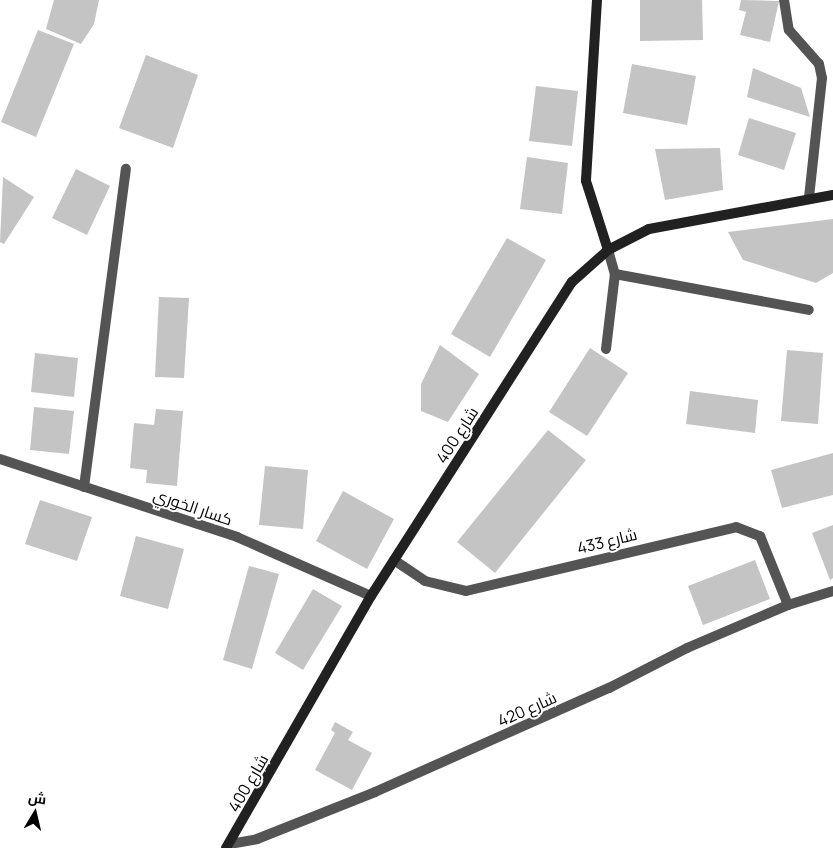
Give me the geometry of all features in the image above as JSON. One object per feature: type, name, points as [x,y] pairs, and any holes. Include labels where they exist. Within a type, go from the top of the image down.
[{"type":"main road","points":[[597,0],[586,182],[608,250]]},
{"type":"main road","name":"شارع 400","points":[[228,846],[371,596],[572,282],[608,250],[673,221],[833,195]]},
{"type":"street","points":[[784,0],[789,30],[819,64],[822,78],[809,198]]},
{"type":"street","points":[[84,487],[126,169]]},
{"type":"street","points":[[606,348],[615,274],[608,250]]},
{"type":"street","points":[[615,274],[809,310]]},
{"type":"street","name":"كسار الخوري","points":[[0,459],[237,538],[371,596]]},
{"type":"street","name":"شارع 433","points":[[394,560],[425,582],[466,591],[736,527],[760,536],[788,605]]},
{"type":"street","name":"شارع 420","points":[[228,846],[257,839],[375,792],[788,605],[833,591]]},
{"type":"building","points":[[54,0],[99,0],[94,24],[81,44],[46,29]]},
{"type":"building","points":[[640,0],[702,0],[703,40],[640,41]]},
{"type":"building","points":[[741,0],[779,1],[770,42],[740,35],[746,12],[739,10]]},
{"type":"building","points":[[38,30],[74,44],[36,137],[1,122]]},
{"type":"building","points":[[146,55],[198,75],[173,148],[119,128]]},
{"type":"building","points":[[632,64],[696,76],[687,125],[623,113]]},
{"type":"building","points":[[753,68],[801,88],[810,117],[747,97]]},
{"type":"building","points":[[536,86],[578,91],[572,146],[529,141]]},
{"type":"building","points":[[749,118],[796,133],[784,170],[738,155]]},
{"type":"building","points":[[720,148],[723,190],[665,200],[655,149]]},
{"type":"building","points":[[527,157],[568,163],[562,214],[520,209]]},
{"type":"building","points":[[76,169],[110,186],[87,235],[52,218]]},
{"type":"building","points":[[3,177],[34,197],[4,244],[0,242]]},
{"type":"building","points":[[833,219],[833,273],[816,283],[743,260],[728,232]]},
{"type":"building","points":[[507,238],[546,260],[490,357],[451,334]]},
{"type":"building","points":[[159,297],[189,298],[184,378],[155,377]]},
{"type":"building","points":[[440,345],[479,374],[448,422],[421,411],[421,384]]},
{"type":"building","points":[[590,348],[628,373],[587,436],[549,412]]},
{"type":"building","points":[[787,350],[823,353],[818,424],[781,421]]},
{"type":"building","points":[[35,353],[78,358],[74,397],[31,392]]},
{"type":"building","points":[[690,391],[758,400],[755,433],[686,424]]},
{"type":"building","points":[[34,407],[74,411],[69,454],[30,450]]},
{"type":"building","points":[[156,409],[183,411],[177,486],[146,483],[147,470],[130,468],[134,423],[154,425]]},
{"type":"building","points":[[548,430],[586,460],[495,573],[457,542]]},
{"type":"building","points":[[833,453],[833,495],[782,508],[771,470]]},
{"type":"building","points":[[265,466],[308,470],[303,529],[259,525]]},
{"type":"building","points":[[343,491],[394,519],[367,569],[316,541]]},
{"type":"building","points":[[40,500],[92,517],[77,561],[25,544]]},
{"type":"building","points":[[833,525],[833,578],[830,580],[812,533]]},
{"type":"building","points":[[136,536],[184,549],[168,609],[120,596]]},
{"type":"building","points":[[755,560],[770,599],[703,625],[688,586]]},
{"type":"building","points":[[249,566],[279,574],[252,669],[223,660]]},
{"type":"building","points":[[313,589],[342,606],[303,670],[275,653]]},
{"type":"building","points":[[335,722],[353,732],[348,740],[372,753],[352,790],[315,770],[335,733],[331,730]]}]
